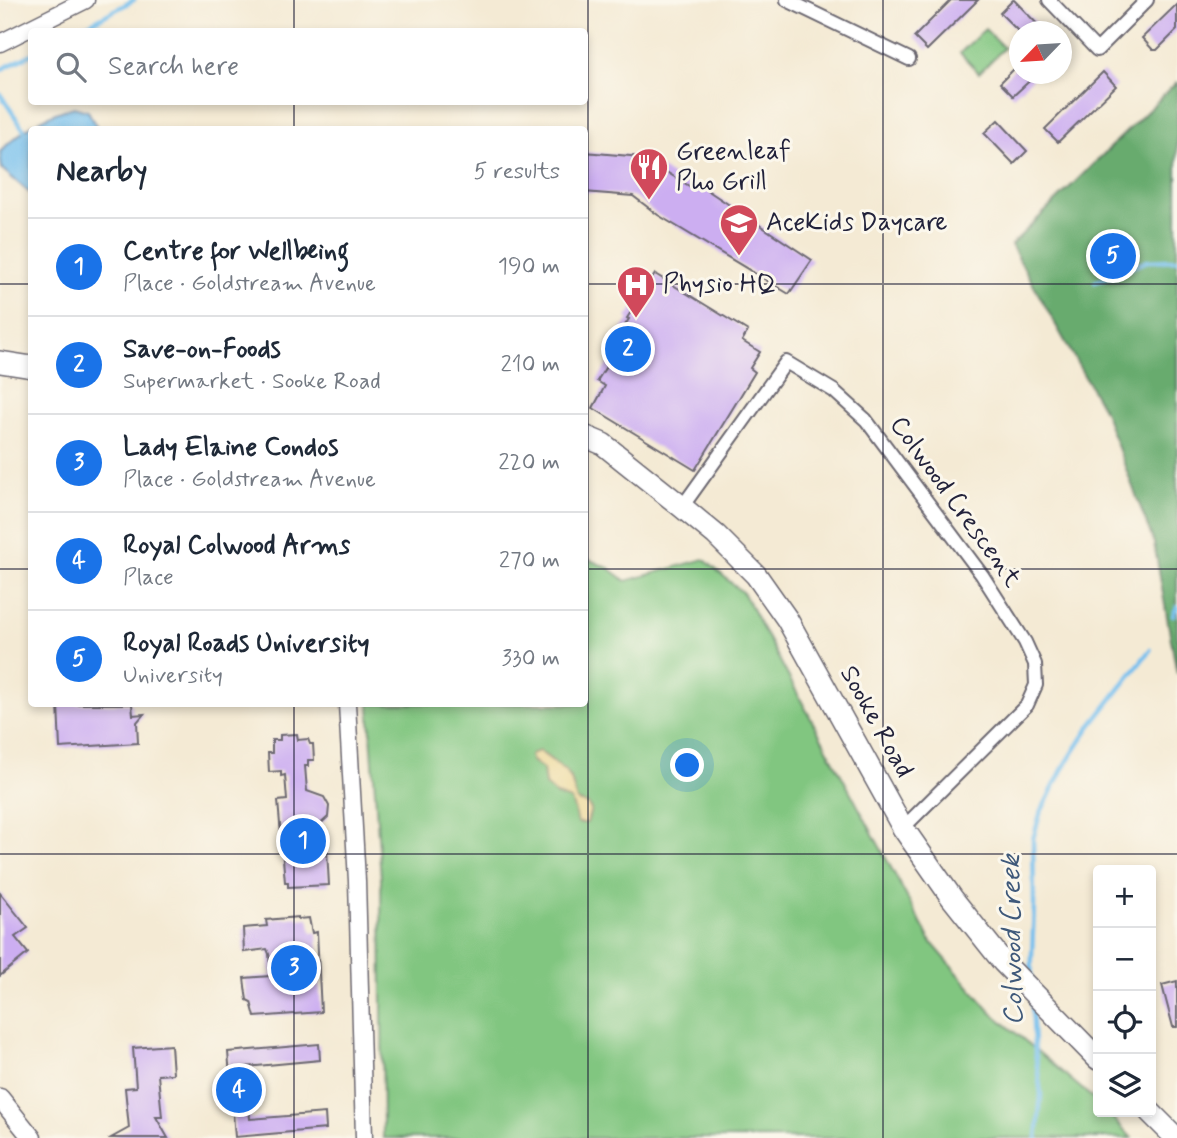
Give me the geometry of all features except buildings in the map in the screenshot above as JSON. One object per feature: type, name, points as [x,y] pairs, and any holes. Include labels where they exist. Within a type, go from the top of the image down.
[{"type":"main road","points":[[0,362],[28,366]]},
{"type":"main road","name":"Sooke Road","points":[[588,438],[603,444],[682,507],[738,556],[774,598],[903,828],[952,898],[1003,962],[1093,1054]]},
{"type":"main road","points":[[0,1098],[32,1138]]},
{"type":"main road","points":[[1155,1117],[1172,1135]]},
{"type":"street","points":[[0,43],[67,6],[86,0]]},
{"type":"street","points":[[787,0],[909,59]]},
{"type":"street","points":[[1049,0],[1097,50],[1147,0]]},
{"type":"street","name":"Colwood Crescent","points":[[682,507],[786,362],[834,391],[866,420],[982,575],[1025,642],[1035,664],[1037,685],[1027,705],[903,828]]},
{"type":"street","points":[[347,707],[357,881],[364,1138]]},
{"type":"green space","points":[[985,29],[1004,48],[979,73],[960,53]]},
{"type":"green space","points":[[1177,82],[1177,674],[1154,543],[1104,411],[1011,245]]},
{"type":"green space","points":[[588,559],[609,568],[626,581],[704,559],[744,594],[931,942],[991,1012],[1093,1098],[1093,1117],[1112,1117],[1132,1138],[383,1138],[381,879],[369,707],[588,707]]},
{"type":"sand","points":[[539,751],[566,771],[577,801],[587,804],[591,809],[587,823],[578,823],[571,800],[556,795],[545,785],[543,769],[532,761],[530,756]]},
{"type":"water","points":[[74,107],[88,111],[96,126],[31,126],[53,114]]},
{"type":"water","points":[[28,128],[28,191],[2,169],[0,152]]},
{"type":"waterway","points":[[82,28],[134,0]]},
{"type":"waterway","points":[[0,70],[28,56]]},
{"type":"waterway","points":[[0,94],[24,130]]},
{"type":"waterway","points":[[1095,282],[1147,261],[1177,260]]},
{"type":"waterway","name":"Colwood Creek","points":[[1173,615],[1177,607]]},
{"type":"waterway","name":"Colwood Creek","points":[[1031,981],[1033,839],[1040,814],[1062,770],[1089,728],[1150,650]]},
{"type":"waterway","name":"Colwood Creek","points":[[1032,1003],[1041,1094],[1037,1138]]},
{"type":"place","name":"Greenleaf Pho Grill","points":[[649,201]]},
{"type":"place","name":"Royal Roads University","points":[[1113,256]]},
{"type":"place","name":"AceKids Daycare","points":[[739,257]]},
{"type":"place","name":"Physio HQ","points":[[636,319]]},
{"type":"place","name":"Save-on-Foods","points":[[628,349]]},
{"type":"place","name":"Centre for Wellbeing","points":[[303,841]]},
{"type":"place","name":"Lady Elaine Condos","points":[[294,968]]},
{"type":"place","name":"Royal Colwood Arms","points":[[239,1090]]}]
